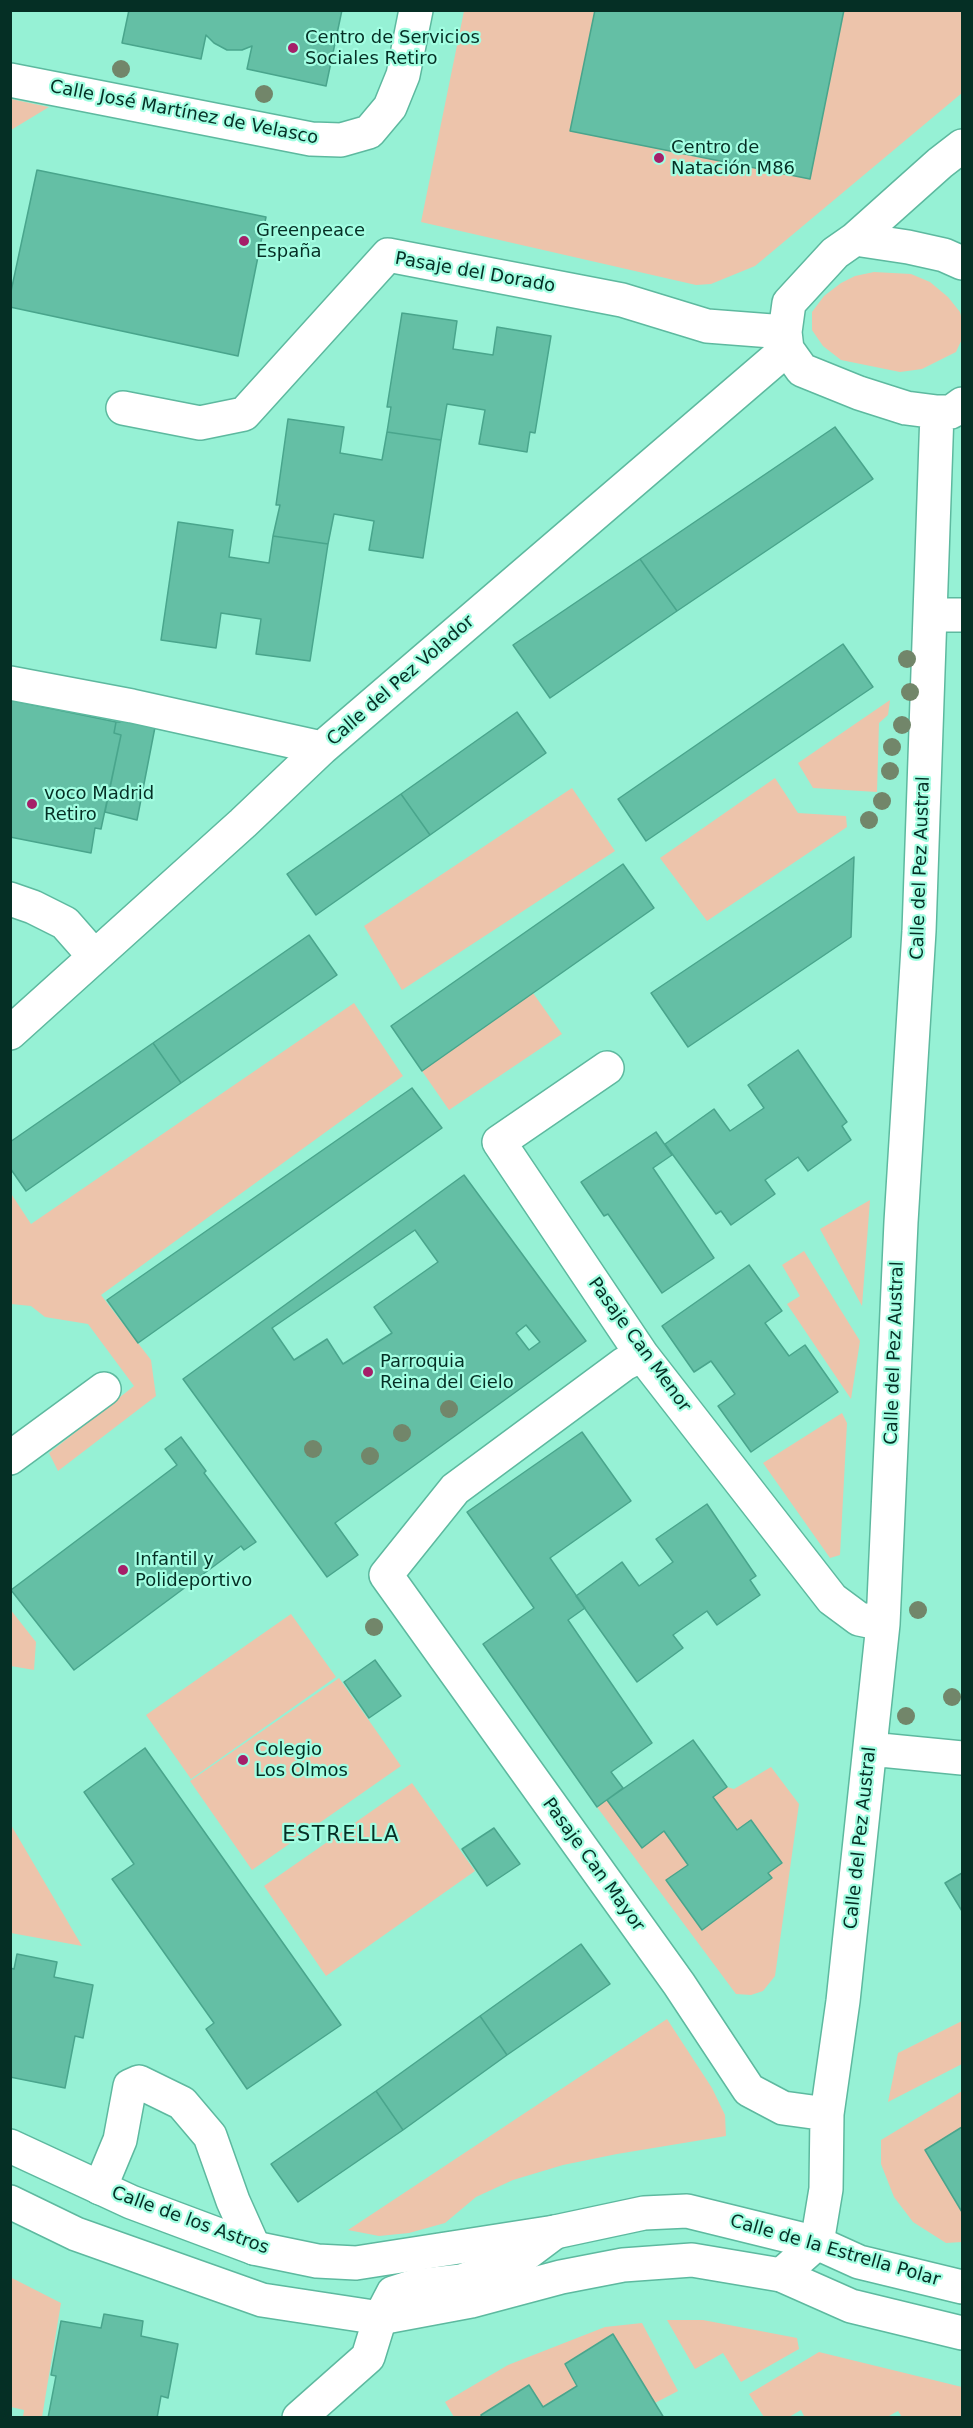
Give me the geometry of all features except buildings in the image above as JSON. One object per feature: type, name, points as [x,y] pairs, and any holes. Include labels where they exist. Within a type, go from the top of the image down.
[{"type":"street","name":"Calle José Martínez de Velasco","points":[[10,80],[311,139],[341,140],[369,132],[390,107],[403,75],[416,10]]},
{"type":"street","points":[[950,408],[906,408],[882,402],[802,370],[786,340],[789,303],[835,253],[855,239],[940,162],[963,146]]},
{"type":"street","points":[[855,239],[917,249],[944,255],[963,263]]},
{"type":"street","name":"Pasaje del Dorado","points":[[123,408],[200,423],[244,414],[388,255],[622,300],[707,326],[786,340]]},
{"type":"street","name":"Calle del Pez Volador","points":[[14,1027],[243,823],[322,748],[786,340]]},
{"type":"street","name":"Calle del Pez Austral","points":[[817,2243],[826,2189],[827,2114],[843,2001],[884,1624],[901,1222],[919,931],[947,615],[950,408]]},
{"type":"street","points":[[10,683],[132,706],[322,748]]},
{"type":"street","points":[[10,899],[33,907],[65,923],[94,956]]},
{"type":"street","name":"Pasaje Can Menor","points":[[608,1068],[499,1142],[642,1355],[832,1599],[859,1619],[884,1624]]},
{"type":"street","name":"Pasaje Can Mayor","points":[[642,1355],[624,1364],[455,1489],[386,1575],[679,1984],[749,2090],[783,2108],[827,2114]]},
{"type":"street","points":[[10,1458],[104,1389]]},
{"type":"street","points":[[870,1749],[963,1758]]},
{"type":"street","points":[[100,2188],[120,2140],[130,2086],[140,2082],[182,2103],[210,2136],[233,2201],[254,2248]]},
{"type":"street","name":"Calle de los Astros","points":[[10,2146],[130,2202],[254,2248],[317,2261],[356,2263],[555,2232]]},
{"type":"street","points":[[10,2202],[76,2235],[262,2300],[380,2318]]},
{"type":"street","name":"Calle de la Estrella Polar","points":[[299,2418],[368,2357],[380,2318],[393,2293],[415,2286],[462,2281],[519,2259],[555,2232],[644,2213],[687,2211],[817,2243],[859,2262],[963,2287]]},
{"type":"street","points":[[781,2274],[817,2243]]},
{"type":"street","name":"Calle de la Estrella Polar","points":[[380,2318],[471,2301],[561,2277],[623,2265],[692,2260],[781,2274],[851,2306],[963,2333]]},
{"type":"shaded area","name":"Centro de Natación M86","points":[[464,11],[962,11],[962,93],[755,266],[711,284],[696,285],[421,222]]},
{"type":"shaded area","points":[[11,99],[49,107],[11,130]]},
{"type":"shaded area","points":[[874,272],[911,274],[930,282],[948,297],[960,312],[962,321],[962,339],[956,352],[922,369],[900,372],[841,360],[823,346],[812,330],[812,312],[824,296],[841,283],[855,276]]},
{"type":"shaded area","points":[[890,700],[888,715],[879,723],[877,792],[813,788],[798,763]]},
{"type":"shaded area","points":[[775,778],[798,813],[846,816],[847,827],[707,921],[660,858]]},
{"type":"shaded area","points":[[572,788],[615,851],[402,990],[364,926]]},
{"type":"shaded area","points":[[533,993],[562,1034],[449,1110],[422,1071]]},
{"type":"shaded area","points":[[354,1003],[403,1076],[101,1295],[151,1360],[156,1396],[58,1471],[49,1453],[134,1386],[88,1324],[45,1317],[31,1306],[11,1304],[10,1192],[31,1224]]},
{"type":"shaded area","points":[[870,1200],[862,1306],[820,1229]]},
{"type":"shaded area","points":[[804,1251],[860,1341],[851,1399],[787,1304],[800,1296],[782,1265]]},
{"type":"shaded area","points":[[842,1413],[847,1423],[840,1555],[830,1558],[763,1463]]},
{"type":"shaded area","points":[[10,1609],[36,1642],[34,1670],[11,1666]]},
{"type":"shaded area","points":[[291,1614],[336,1677],[191,1779],[146,1715]]},
{"type":"shaded area","points":[[339,1678],[401,1766],[252,1870],[190,1781]]},
{"type":"shaded area","points":[[771,1767],[799,1804],[775,1976],[763,1991],[751,1995],[736,1994],[597,1807],[607,1800],[642,1847],[664,1831],[688,1865],[666,1881],[702,1930],[739,1903],[768,1873],[782,1863],[751,1820],[737,1830],[713,1797],[727,1787],[734,1789]]},
{"type":"shaded area","points":[[412,1783],[475,1871],[326,1976],[264,1886]]},
{"type":"shaded area","points":[[11,1825],[82,1946],[11,1933]]},
{"type":"shaded area","points":[[667,2019],[712,2088],[725,2115],[726,2136],[563,2165],[513,2180],[476,2197],[445,2223],[409,2233],[379,2236],[348,2230]]},
{"type":"shaded area","points":[[962,2021],[962,2064],[888,2102],[898,2053]]},
{"type":"shaded area","points":[[962,2091],[962,2127],[925,2150],[962,2212],[962,2242],[946,2243],[913,2222],[894,2197],[881,2164],[881,2140]]},
{"type":"shaded area","points":[[10,2277],[61,2303],[42,2417],[23,2417],[24,2410],[11,2407]]},
{"type":"shaded area","points":[[667,2320],[703,2320],[797,2338],[799,2349],[741,2382],[723,2353],[695,2369]]},
{"type":"shaded area","points":[[642,2323],[678,2391],[655,2403],[613,2334],[565,2364],[577,2386],[543,2407],[529,2385],[481,2415],[482,2417],[454,2417],[445,2402],[508,2365],[605,2327]]},
{"type":"shaded area","points":[[819,2352],[962,2387],[962,2417],[902,2417],[898,2411],[887,2417],[805,2418],[801,2410],[789,2417],[764,2417],[749,2394]]},
{"type":"place","name":"Centro de Servicios Sociales Retiro","points":[[293,48]]},
{"type":"place","name":"Centro de Natación M86","points":[[659,158]]},
{"type":"place","name":"Greenpeace España","points":[[244,241]]},
{"type":"place","name":"voco Madrid Retiro","points":[[32,804]]},
{"type":"place","name":"Parroquia Reina del Cielo","points":[[368,1372]]},
{"type":"place","name":"Infantil y Polideportivo","points":[[123,1570]]},
{"type":"place","name":"Colegio Los Olmos","points":[[243,1760]]},
{"type":"district","name":"ESTRELLA","points":[[341,1836]]}]
